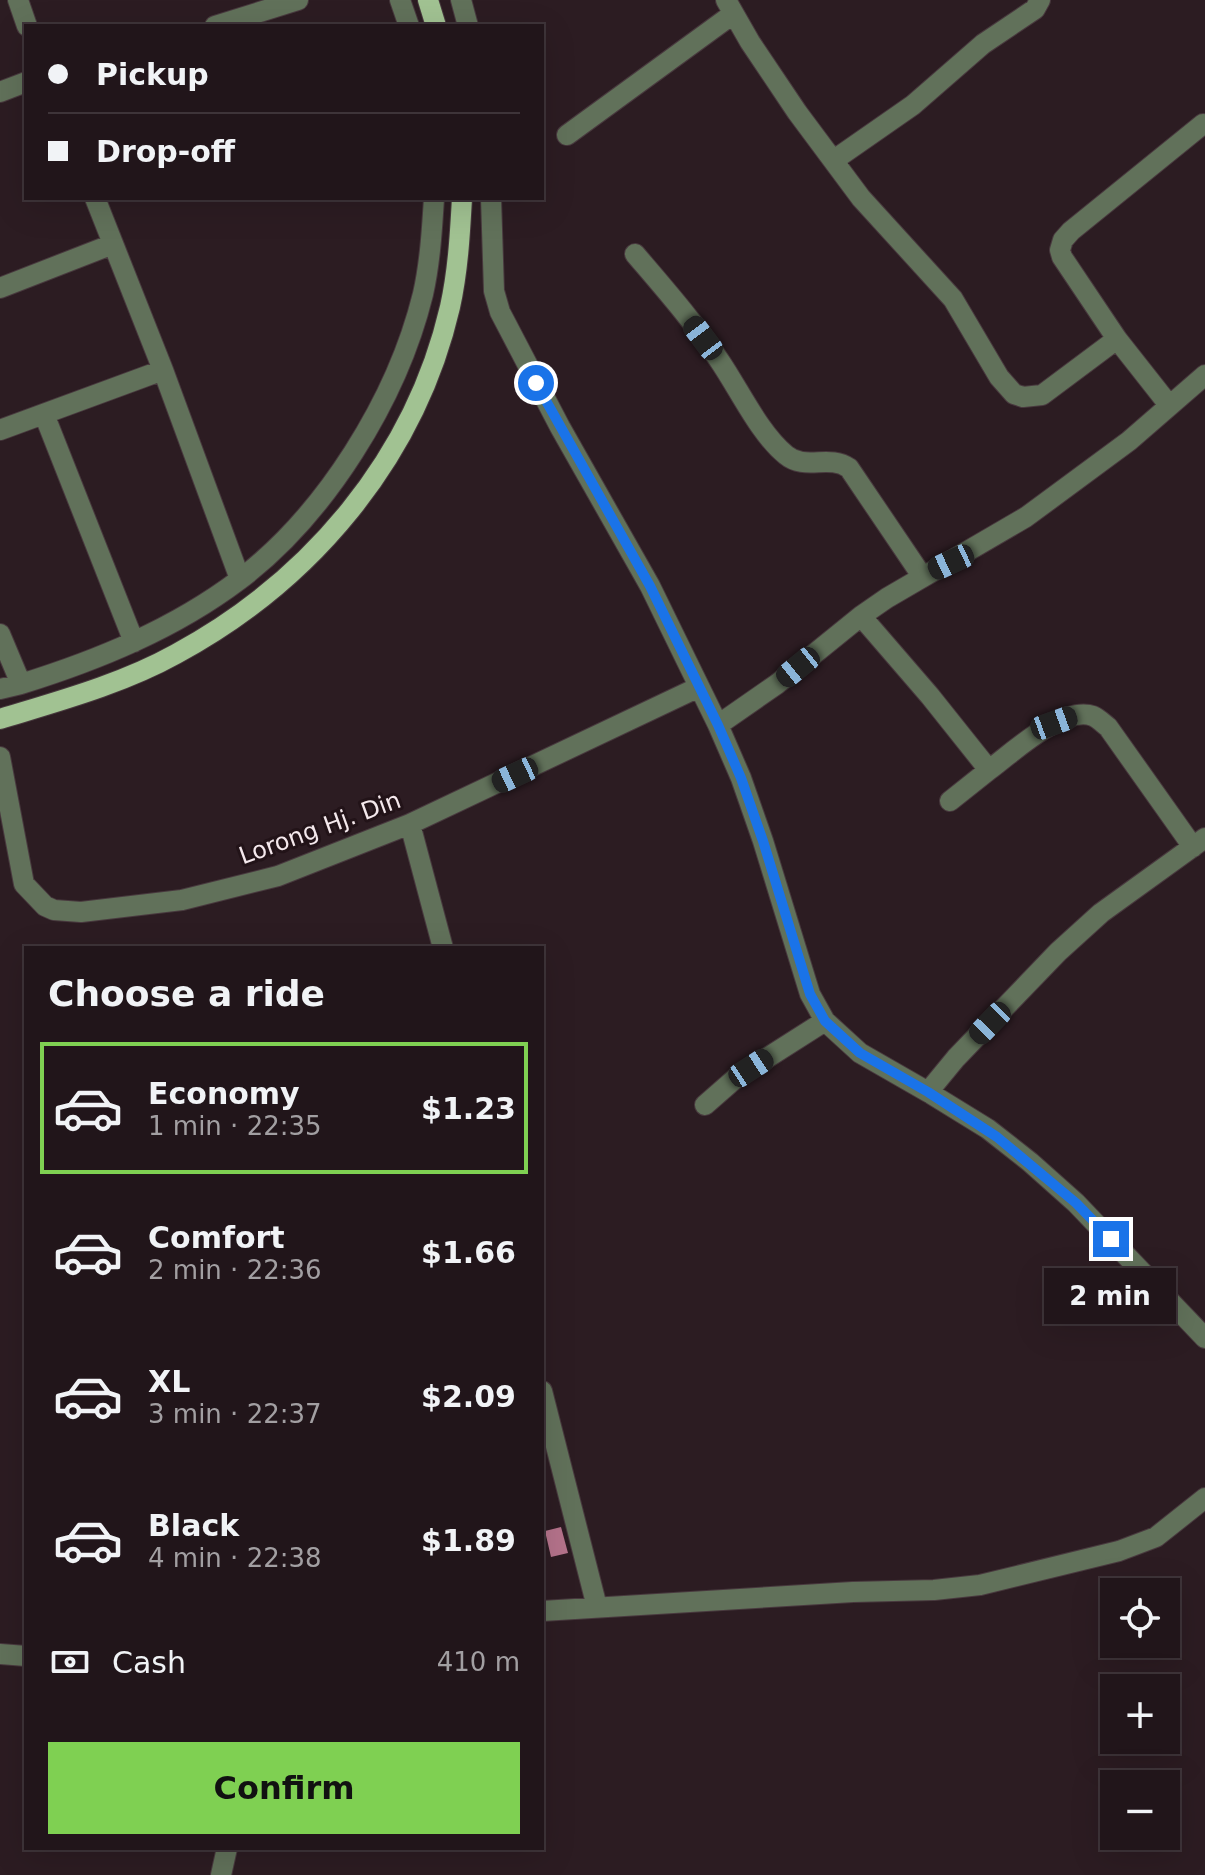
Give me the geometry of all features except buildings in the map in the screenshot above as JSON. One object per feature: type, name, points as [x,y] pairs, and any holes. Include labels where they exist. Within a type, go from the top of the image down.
[{"type":"main road","points":[[428,0],[435,24]]},
{"type":"main road","points":[[0,719],[62,700],[174,656],[265,596],[316,551],[362,497],[388,460],[414,410],[450,307],[460,245],[462,200]]},
{"type":"street","points":[[18,0],[26,24]]},
{"type":"street","points":[[400,0],[408,24]]},
{"type":"street","points":[[461,0],[467,24]]},
{"type":"street","points":[[834,160],[913,105],[983,44],[1035,9],[1040,0]]},
{"type":"street","points":[[221,24],[286,2]]},
{"type":"street","points":[[567,135],[729,7],[783,92],[861,198],[953,299],[999,377],[1014,394],[1023,397],[1042,395],[1117,339]]},
{"type":"street","points":[[0,92],[24,83]]},
{"type":"street","points":[[1169,405],[1117,339],[1062,257],[1063,240],[1203,124]]},
{"type":"street","points":[[96,200],[240,579]]},
{"type":"street","points":[[0,689],[109,654],[195,609],[240,579],[299,525],[352,456],[394,377],[422,296],[434,200]]},
{"type":"street","points":[[491,200],[494,291],[500,312],[560,427],[650,586],[718,725],[763,841],[810,994],[825,1021],[860,1053],[997,1137],[1065,1192],[1205,1338]]},
{"type":"street","points":[[0,288],[113,244]]},
{"type":"street","points":[[635,254],[716,355],[775,444],[795,461],[807,464],[836,461],[849,468],[922,576]]},
{"type":"street","points":[[0,430],[163,370]]},
{"type":"street","points":[[718,725],[777,684],[861,616],[922,576],[984,544],[1026,517],[1129,441],[1205,375]]},
{"type":"street","points":[[44,414],[134,642]]},
{"type":"street","points":[[861,616],[989,770]]},
{"type":"street","points":[[0,634],[21,684]]},
{"type":"street","name":"Lorong Hj. Din","points":[[0,757],[24,884],[38,901],[54,910],[81,912],[196,897],[278,876],[410,824],[699,687]]},
{"type":"street","points":[[928,1092],[956,1058],[1058,952],[1101,913],[1199,843],[1108,727],[1092,716],[1075,715],[1054,723],[950,801]]},
{"type":"street","points":[[410,824],[442,946]]},
{"type":"street","points":[[705,1105],[737,1077],[825,1021]]},
{"type":"street","points":[[544,1399],[597,1607]]},
{"type":"street","points":[[544,1611],[980,1585],[1119,1551],[1156,1537],[1205,1498]]},
{"type":"street","points":[[0,1654],[24,1656]]},
{"type":"street","points":[[221,1875],[227,1850]]},
{"type":"route","points":[[536,383],[650,586],[718,725],[763,841],[810,994],[825,1021],[860,1053],[988,1129],[1076,1203],[1111,1239]]}]
